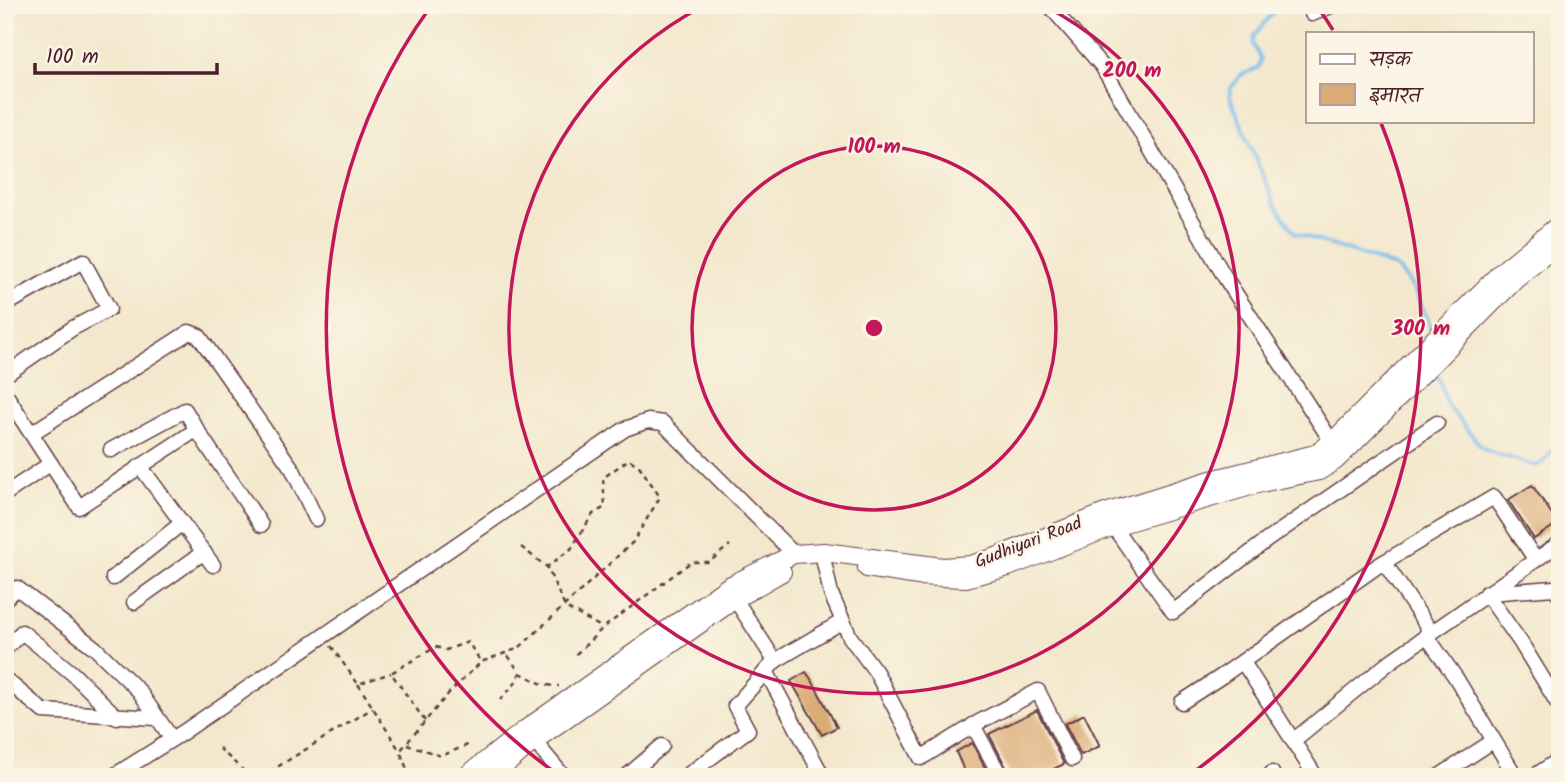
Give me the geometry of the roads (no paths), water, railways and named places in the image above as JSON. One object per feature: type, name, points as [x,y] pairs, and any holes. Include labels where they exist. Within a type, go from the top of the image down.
[{"type":"street","points":[[1049,5],[1102,66],[1226,279],[1332,442]]},
{"type":"street","points":[[1312,14],[1333,5]]},
{"type":"street","name":"Gudhiyari Road","points":[[465,777],[526,729],[729,586],[794,554],[824,552],[943,567],[970,565],[1109,520],[1208,481],[1315,454],[1332,442],[1501,272],[1560,224]]},
{"type":"street","name":"Gudhiyari Road","points":[[491,777],[534,741],[735,598],[767,579],[799,565],[824,562],[918,576],[965,578],[1008,567],[1109,520],[1319,471],[1335,461],[1516,279],[1560,242]]},
{"type":"street","points":[[5,305],[83,261],[109,309],[64,333],[5,375]]},
{"type":"street","points":[[32,433],[189,332],[199,336],[293,470],[316,519]]},
{"type":"street","points":[[5,401],[8,398],[79,507],[196,430]]},
{"type":"street","points":[[111,450],[185,410],[261,525]]},
{"type":"street","points":[[112,777],[172,739],[625,429],[648,422],[663,423],[794,554]]},
{"type":"street","points":[[1109,520],[1173,612],[1266,540],[1437,423]]},
{"type":"street","points":[[5,494],[50,464]]},
{"type":"street","points":[[140,466],[213,565]]},
{"type":"street","points":[[1182,702],[1384,562],[1494,498],[1535,559]]},
{"type":"street","points":[[113,578],[182,523]]},
{"type":"street","points":[[1294,740],[1428,634],[1560,543]]},
{"type":"street","points":[[134,602],[204,552]]},
{"type":"street","points":[[824,562],[831,594],[850,637],[876,672],[921,758],[973,725],[1038,691],[1072,759]]},
{"type":"street","points":[[1384,562],[1516,777]]},
{"type":"street","points":[[5,599],[17,588],[95,648],[139,691],[172,739]]},
{"type":"street","points":[[1486,593],[1554,588],[1560,595]]},
{"type":"street","points":[[1486,593],[1521,643],[1560,707]]},
{"type":"street","points":[[735,598],[771,666],[823,777]]},
{"type":"street","points":[[685,777],[748,730],[735,706],[771,666],[843,621]]},
{"type":"street","points":[[5,649],[22,632],[72,673],[117,717]]},
{"type":"street","points":[[1242,662],[1316,777]]},
{"type":"street","points":[[5,678],[43,711],[156,718]]},
{"type":"street","points":[[973,725],[1001,777]]},
{"type":"street","points":[[534,741],[564,777]]},
{"type":"street","points":[[1438,777],[1493,741]]},
{"type":"street","points":[[626,777],[663,746]]},
{"type":"street","points":[[1533,777],[1560,759]]},
{"type":"waterway","points":[[1279,5],[1254,36],[1253,44],[1261,59],[1258,68],[1241,75],[1230,89],[1230,97],[1275,204],[1295,233],[1394,266],[1412,287],[1432,330]]},
{"type":"waterway","points":[[1439,378],[1447,405],[1488,451],[1535,466],[1543,462],[1560,440]]}]
